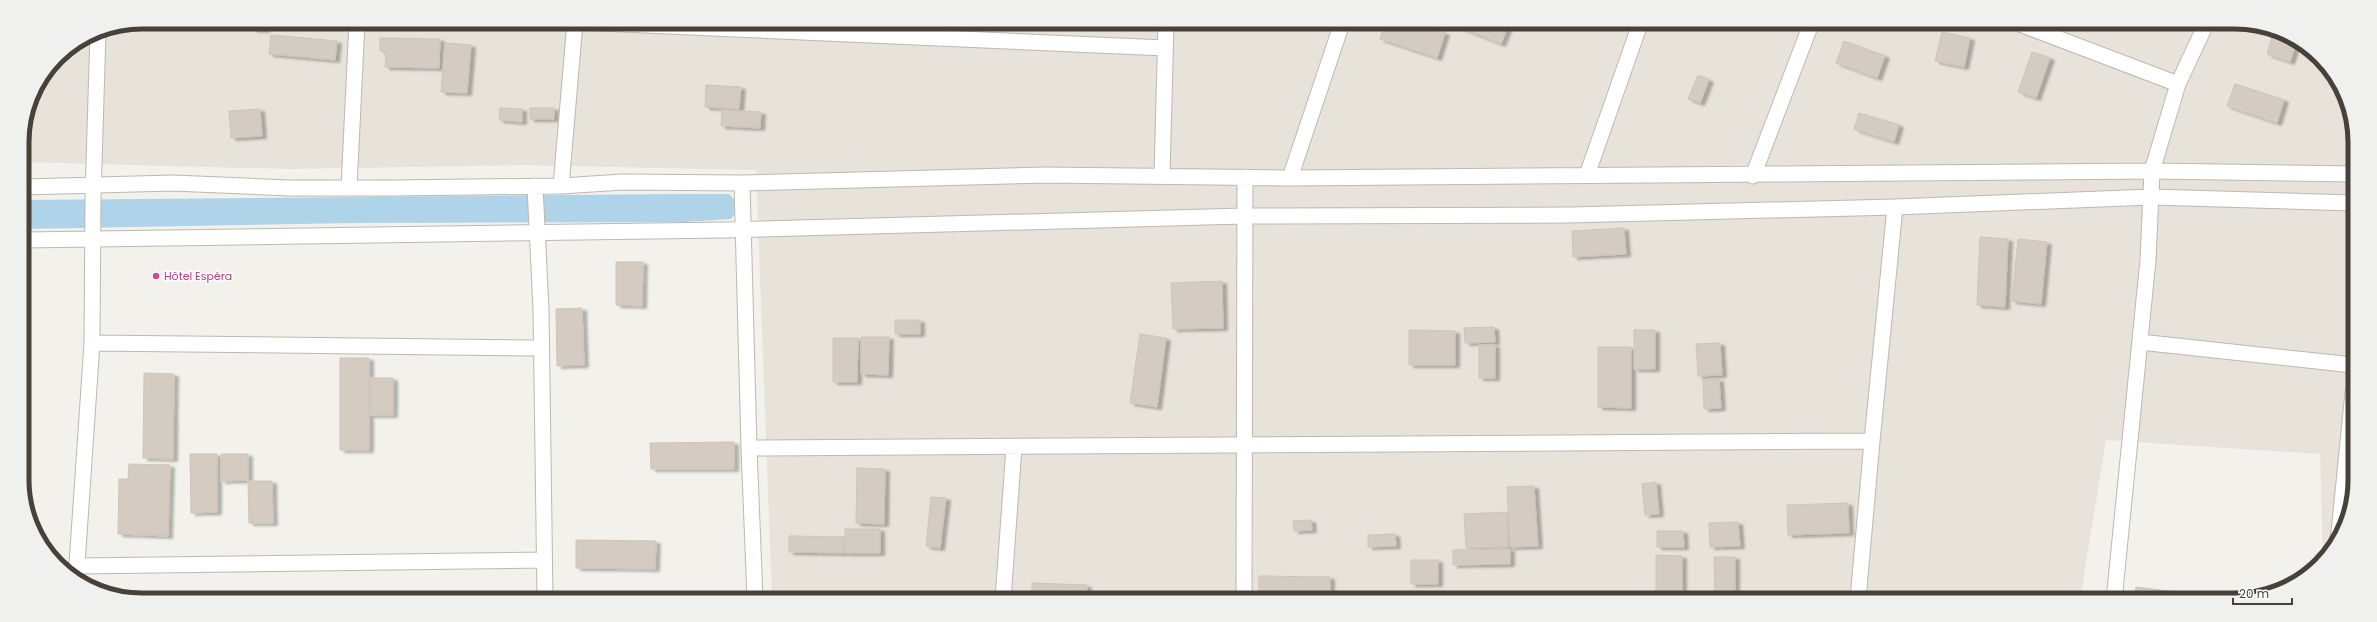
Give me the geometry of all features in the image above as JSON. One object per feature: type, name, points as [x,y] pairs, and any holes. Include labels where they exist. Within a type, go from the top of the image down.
[{"type":"street","points":[[349,188],[357,29]]},
{"type":"street","points":[[561,186],[574,29]]},
{"type":"street","points":[[736,29],[1165,48]]},
{"type":"street","points":[[1162,175],[1166,29]]},
{"type":"street","points":[[1290,178],[1340,29]]},
{"type":"street","points":[[1587,175],[1638,29]]},
{"type":"street","points":[[1753,176],[1809,29]]},
{"type":"street","points":[[2047,29],[2178,84]]},
{"type":"street","points":[[2115,593],[2148,260],[2152,171],[2178,84],[2204,29]]},
{"type":"street","points":[[76,572],[92,343],[93,192],[98,39]]},
{"type":"street","points":[[29,187],[93,192],[173,183],[227,187],[535,190],[561,186],[623,182],[742,183],[1046,176],[1162,175],[1290,178],[1587,175],[1753,176],[2152,171],[2348,174]]},
{"type":"street","points":[[1244,593],[1245,446],[1243,216],[1245,177]]},
{"type":"street","points":[[742,183],[744,206],[749,448],[755,593]]},
{"type":"street","points":[[535,190],[541,348],[545,593]]},
{"type":"street","points":[[29,240],[93,236],[317,235],[536,229],[744,229],[1243,216],[1578,215],[1895,207],[2151,197],[2348,203]]},
{"type":"street","points":[[1859,593],[1895,207]]},
{"type":"street","points":[[2140,342],[2348,364]]},
{"type":"street","points":[[92,343],[541,348]]},
{"type":"street","points":[[749,448],[1872,441]]},
{"type":"street","points":[[2340,520],[2348,442]]},
{"type":"street","points":[[1003,593],[1014,447]]},
{"type":"street","points":[[77,573],[544,560]]},
{"type":"shaded area","points":[[134,29],[2243,29],[2257,31],[2292,44],[2304,52],[2320,67],[2336,92],[2346,120],[2348,142],[2348,480],[2346,502],[2333,537],[2323,551],[2320,454],[2106,440],[2081,593],[772,593],[756,170],[523,165],[289,169],[29,162],[30,127],[33,113],[41,92],[52,73],[67,57],[85,44],[106,35]]},
{"type":"water","points":[[729,194],[740,206],[731,219],[684,222],[355,223],[29,229],[29,200]]},
{"type":"building","points":[[1383,29],[1433,29],[1445,33],[1437,58],[1380,39]]},
{"type":"building","points":[[1463,29],[1507,29],[1501,44]]},
{"type":"building","points":[[1942,32],[1970,38],[1964,67],[1935,61]]},
{"type":"building","points":[[271,35],[337,41],[335,60],[269,54]]},
{"type":"building","points":[[2272,36],[2295,46],[2290,62],[2267,54]]},
{"type":"building","points":[[380,38],[440,39],[439,68],[385,67],[386,52],[380,51]]},
{"type":"building","points":[[1844,41],[1885,56],[1877,78],[1836,63]]},
{"type":"building","points":[[445,43],[471,45],[467,93],[441,92]]},
{"type":"building","points":[[2032,52],[2050,58],[2036,98],[2018,92]]},
{"type":"building","points":[[1698,75],[1709,80],[1700,103],[1688,99]]},
{"type":"building","points":[[2235,84],[2284,100],[2277,123],[2227,106]]},
{"type":"building","points":[[706,85],[741,87],[739,109],[705,107]]},
{"type":"building","points":[[500,108],[522,109],[522,122],[499,120]]},
{"type":"building","points":[[530,108],[554,108],[554,119],[530,119]]},
{"type":"building","points":[[260,109],[262,136],[231,138],[229,111]]},
{"type":"building","points":[[722,110],[761,112],[760,128],[721,126]]},
{"type":"building","points":[[1859,113],[1899,125],[1894,142],[1854,129]]},
{"type":"building","points":[[1624,228],[1626,254],[1573,257],[1572,231]]},
{"type":"building","points":[[1980,237],[2008,239],[2005,307],[1977,305]]},
{"type":"building","points":[[2018,239],[2047,242],[2041,304],[2012,301]]},
{"type":"building","points":[[616,262],[643,262],[642,306],[616,305]]},
{"type":"building","points":[[1222,281],[1223,328],[1173,329],[1171,283]]},
{"type":"building","points":[[582,308],[584,365],[557,366],[556,309]]},
{"type":"building","points":[[895,320],[920,320],[920,334],[895,334]]},
{"type":"building","points":[[1494,327],[1495,342],[1465,343],[1464,328]]},
{"type":"building","points":[[1409,330],[1455,331],[1455,365],[1409,365]]},
{"type":"building","points":[[1634,330],[1655,330],[1655,369],[1634,369]]},
{"type":"building","points":[[1140,334],[1166,338],[1157,407],[1130,403]]},
{"type":"building","points":[[861,337],[889,337],[888,375],[861,374]]},
{"type":"building","points":[[833,338],[858,338],[857,382],[833,382]]},
{"type":"building","points":[[1720,343],[1722,375],[1698,376],[1696,344]]},
{"type":"building","points":[[1479,345],[1495,345],[1495,378],[1479,378]]},
{"type":"building","points":[[1598,347],[1631,347],[1631,408],[1598,407]]},
{"type":"building","points":[[340,358],[369,358],[369,450],[340,450]]},
{"type":"building","points":[[144,373],[174,374],[173,459],[143,458]]},
{"type":"building","points":[[370,378],[393,378],[393,415],[370,415]]},
{"type":"building","points":[[1719,379],[1721,408],[1704,409],[1703,380]]},
{"type":"building","points":[[734,442],[734,469],[651,469],[650,443]]},
{"type":"building","points":[[190,454],[217,454],[217,512],[191,513]]},
{"type":"building","points":[[221,454],[248,454],[248,480],[221,481]]},
{"type":"building","points":[[129,464],[170,465],[168,536],[118,534],[119,479],[128,479]]},
{"type":"building","points":[[857,468],[885,469],[884,524],[856,523]]},
{"type":"building","points":[[248,481],[272,481],[273,523],[249,523]]},
{"type":"building","points":[[1656,482],[1659,514],[1645,515],[1642,484]]},
{"type":"building","points":[[1534,486],[1538,546],[1510,547],[1507,487]]},
{"type":"building","points":[[931,497],[946,498],[940,548],[926,546]]},
{"type":"building","points":[[1848,503],[1849,533],[1788,535],[1787,505]]},
{"type":"building","points":[[1507,512],[1508,547],[1466,548],[1464,514]]},
{"type":"building","points":[[1311,520],[1312,530],[1294,531],[1293,521]]},
{"type":"building","points":[[1738,522],[1740,546],[1710,547],[1709,523]]},
{"type":"building","points":[[845,529],[880,529],[880,553],[845,553]]},
{"type":"building","points":[[1657,531],[1683,531],[1684,547],[1657,547]]},
{"type":"building","points":[[1395,534],[1396,546],[1368,547],[1368,535]]},
{"type":"building","points":[[789,536],[844,537],[844,553],[789,552]]},
{"type":"building","points":[[576,540],[656,541],[655,569],[576,568]]},
{"type":"building","points":[[1510,549],[1510,564],[1453,565],[1453,550]]},
{"type":"building","points":[[1656,555],[1682,556],[1682,592],[1656,591]]},
{"type":"building","points":[[1714,557],[1735,557],[1735,593],[1715,593]]},
{"type":"building","points":[[1411,560],[1438,560],[1438,584],[1411,584]]},
{"type":"building","points":[[1259,576],[1330,577],[1330,593],[1259,592]]},
{"type":"building","points":[[1032,583],[1087,585],[1086,593],[1032,593]]},
{"type":"building","points":[[2136,587],[2184,593],[2135,593]]},
{"type":"place","name":"Hôtel Espéra","points":[[156,276]]}]
